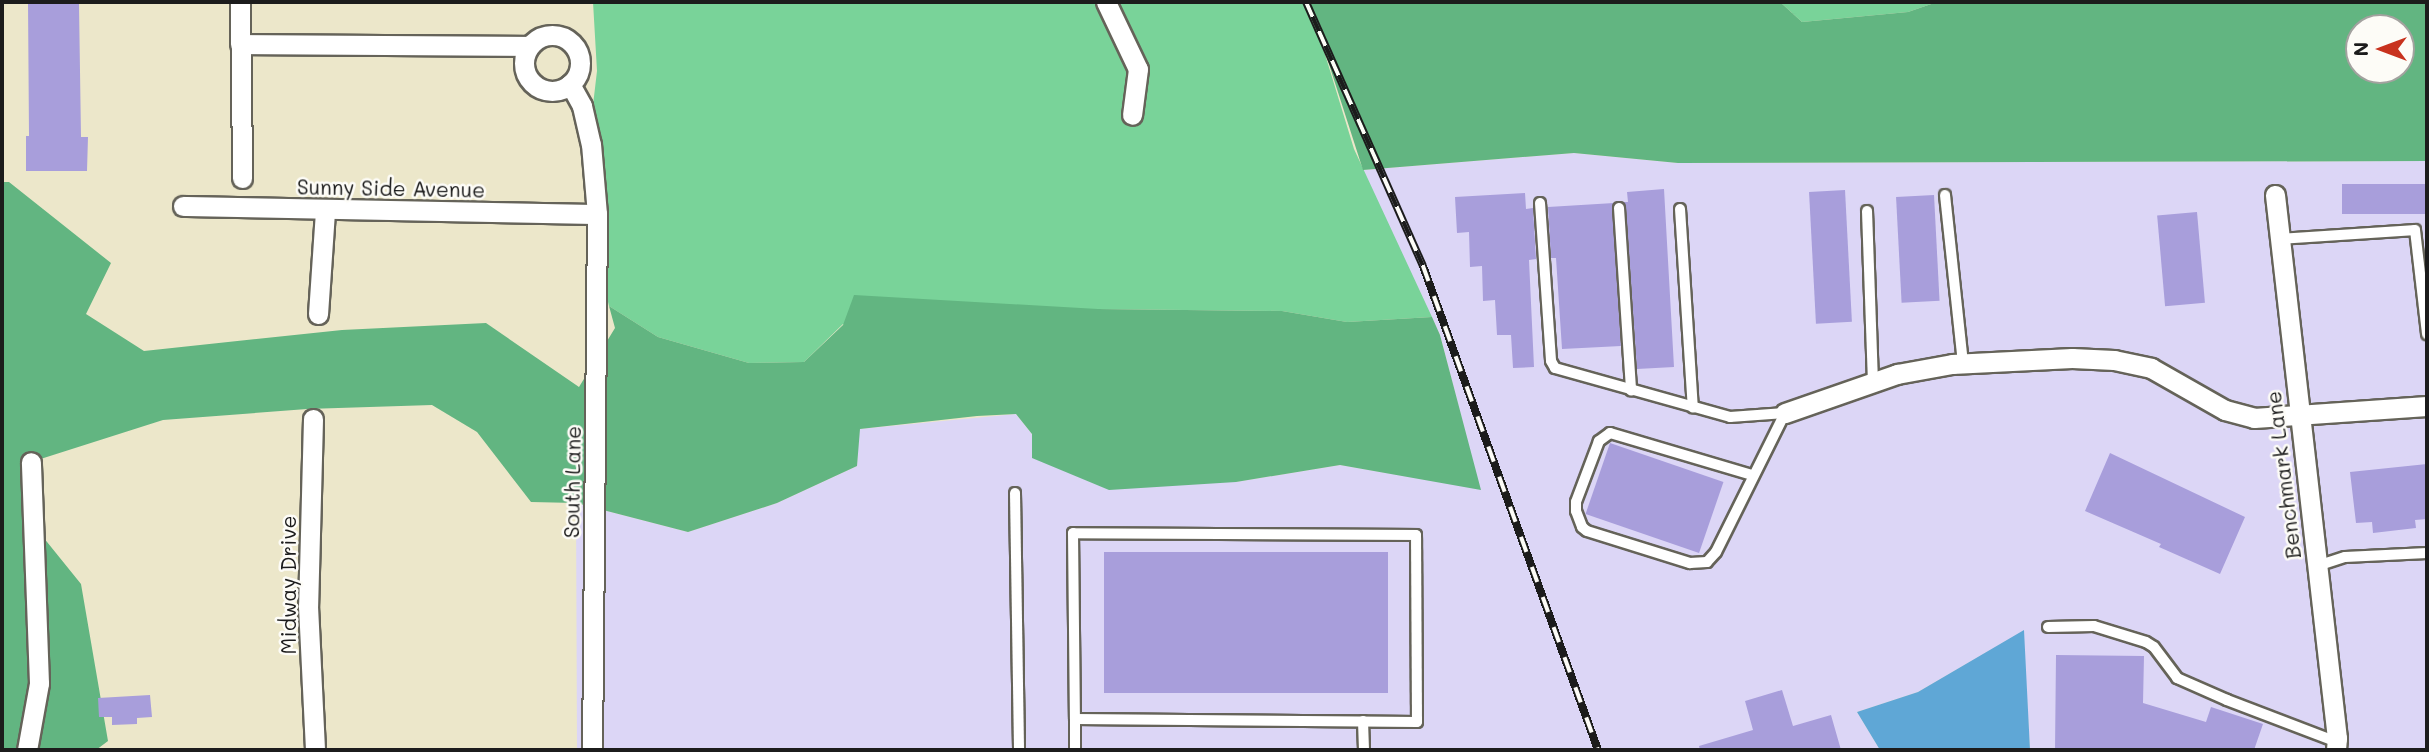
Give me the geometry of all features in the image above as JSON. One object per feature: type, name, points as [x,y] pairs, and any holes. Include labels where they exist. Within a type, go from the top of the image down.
[{"type":"street","points":[[240,2],[242,178]]},
{"type":"street","points":[[1106,2],[1138,69],[1132,115]]},
{"type":"street","points":[[552,34],[570,41],[576,48],[580,68],[570,84],[552,91],[535,86],[529,80],[523,63],[529,46],[535,39],[552,34]]},
{"type":"street","points":[[240,44],[529,46]]},
{"type":"street","name":"South Lane","points":[[570,84],[582,106],[591,144],[597,214],[592,750]]},
{"type":"street","name":"Benchmark Lane","points":[[2275,195],[2336,746]]},
{"type":"street","name":"Sunny Side Avenue","points":[[183,206],[597,214]]},
{"type":"street","points":[[318,314],[325,210]]},
{"type":"street","points":[[1785,413],[1897,374],[1963,363],[2072,358],[2114,360],[2151,368],[2225,410],[2254,418],[2299,418],[2427,406]]},
{"type":"street","name":"Midway Drive","points":[[313,419],[309,607],[315,750]]},
{"type":"street","points":[[27,750],[39,683],[31,462]]},
{"type":"lane","points":[[1945,195],[1963,363]]},
{"type":"lane","points":[[1540,204],[1551,361],[1563,373],[1730,417],[1785,413]]},
{"type":"lane","points":[[1619,208],[1631,391]]},
{"type":"lane","points":[[1680,209],[1693,408]]},
{"type":"lane","points":[[1867,211],[1873,383]]},
{"type":"lane","points":[[2280,239],[2415,230],[2427,334]]},
{"type":"lane","points":[[1752,475],[1610,433],[1599,441],[1576,502],[1576,511],[1582,527],[1587,531],[1699,564],[1707,562],[1716,552],[1785,413]]},
{"type":"lane","points":[[1015,493],[1019,750]]},
{"type":"lane","points":[[1074,719],[1417,722],[1416,535],[1073,533],[1074,719],[1075,750]]},
{"type":"lane","points":[[2316,566],[2345,557],[2427,553]]},
{"type":"lane","points":[[2048,627],[2094,626],[2146,642],[2154,647],[2177,678],[2336,746]]},
{"type":"lane","points":[[1363,721],[1364,750]]},
{"type":"shaded area","points":[[1574,153],[1678,163],[2427,161],[2427,750],[2030,750],[2023,631],[1918,692],[1857,712],[1880,750],[577,750],[576,503],[688,532],[777,503],[857,466],[859,429],[1016,414],[1032,434],[1032,458],[1236,482],[1340,465],[1480,489],[1440,335],[1363,170]]},
{"type":"green space","points":[[593,2],[1309,2],[1354,149],[1432,317],[1347,322],[1282,311],[1098,309],[843,324],[804,362],[749,363],[658,337],[609,306],[589,224],[585,173],[597,71]]},
{"type":"green space","points":[[1309,2],[1780,2],[1802,22],[1908,12],[1937,2],[2427,2],[2427,161],[1678,163],[1574,153],[1363,170]]},
{"type":"green space","points":[[1780,2],[1937,2],[1908,12],[1802,22]]},
{"type":"green space","points":[[2,182],[9,182],[111,263],[86,314],[144,351],[342,330],[486,323],[579,387],[615,328],[609,306],[658,337],[749,363],[804,362],[843,325],[854,295],[1098,309],[1282,311],[1347,322],[1432,317],[1440,335],[1481,490],[1340,465],[1236,482],[1109,490],[1032,458],[1032,434],[1016,414],[977,416],[860,429],[857,466],[777,503],[688,532],[576,503],[531,502],[477,432],[432,405],[307,409],[163,420],[28,463],[22,511],[81,584],[108,741],[96,750],[2,750]]},
{"type":"water","points":[[2024,630],[2030,750],[1880,750],[1857,712],[1918,692]]},
{"type":"building","points":[[28,3],[79,4],[81,137],[88,137],[87,171],[26,171],[26,136],[29,136]]},
{"type":"building","points":[[2342,184],[2427,184],[2427,214],[2342,214]]},
{"type":"building","points":[[1664,189],[1674,367],[1637,369],[1626,208],[1623,202],[1628,202],[1627,192]]},
{"type":"building","points":[[1845,190],[1852,322],[1816,324],[1809,192]]},
{"type":"building","points":[[1525,193],[1526,209],[1533,208],[1536,259],[1529,260],[1534,367],[1513,368],[1511,335],[1497,335],[1495,300],[1483,301],[1482,266],[1470,267],[1469,232],[1457,233],[1455,197]]},
{"type":"building","points":[[1934,195],[1940,301],[1902,303],[1896,197]]},
{"type":"building","points":[[1614,203],[1612,208],[1621,346],[1562,349],[1556,258],[1551,258],[1548,207]]},
{"type":"building","points":[[2197,212],[2205,303],[2165,306],[2157,215]]},
{"type":"building","points":[[1610,443],[1723,482],[1699,553],[1586,514]]},
{"type":"building","points":[[2110,453],[2245,517],[2220,574],[2159,547],[2161,544],[2085,511]]},
{"type":"building","points":[[2427,464],[2427,519],[2415,520],[2416,528],[2373,533],[2372,522],[2356,523],[2350,472]]},
{"type":"building","points":[[1104,552],[1388,552],[1388,693],[1104,693]]},
{"type":"building","points":[[2056,655],[2144,656],[2143,703],[2206,722],[2211,707],[2263,724],[2254,750],[2055,750]]},
{"type":"building","points":[[1782,690],[1793,726],[1831,715],[1841,750],[1700,750],[1699,746],[1753,730],[1745,701]]},
{"type":"building","points":[[150,695],[152,717],[137,718],[137,724],[112,725],[112,717],[99,717],[98,698]]},
{"type":"railway","points":[[1306,2],[1423,266],[1598,750]]}]
